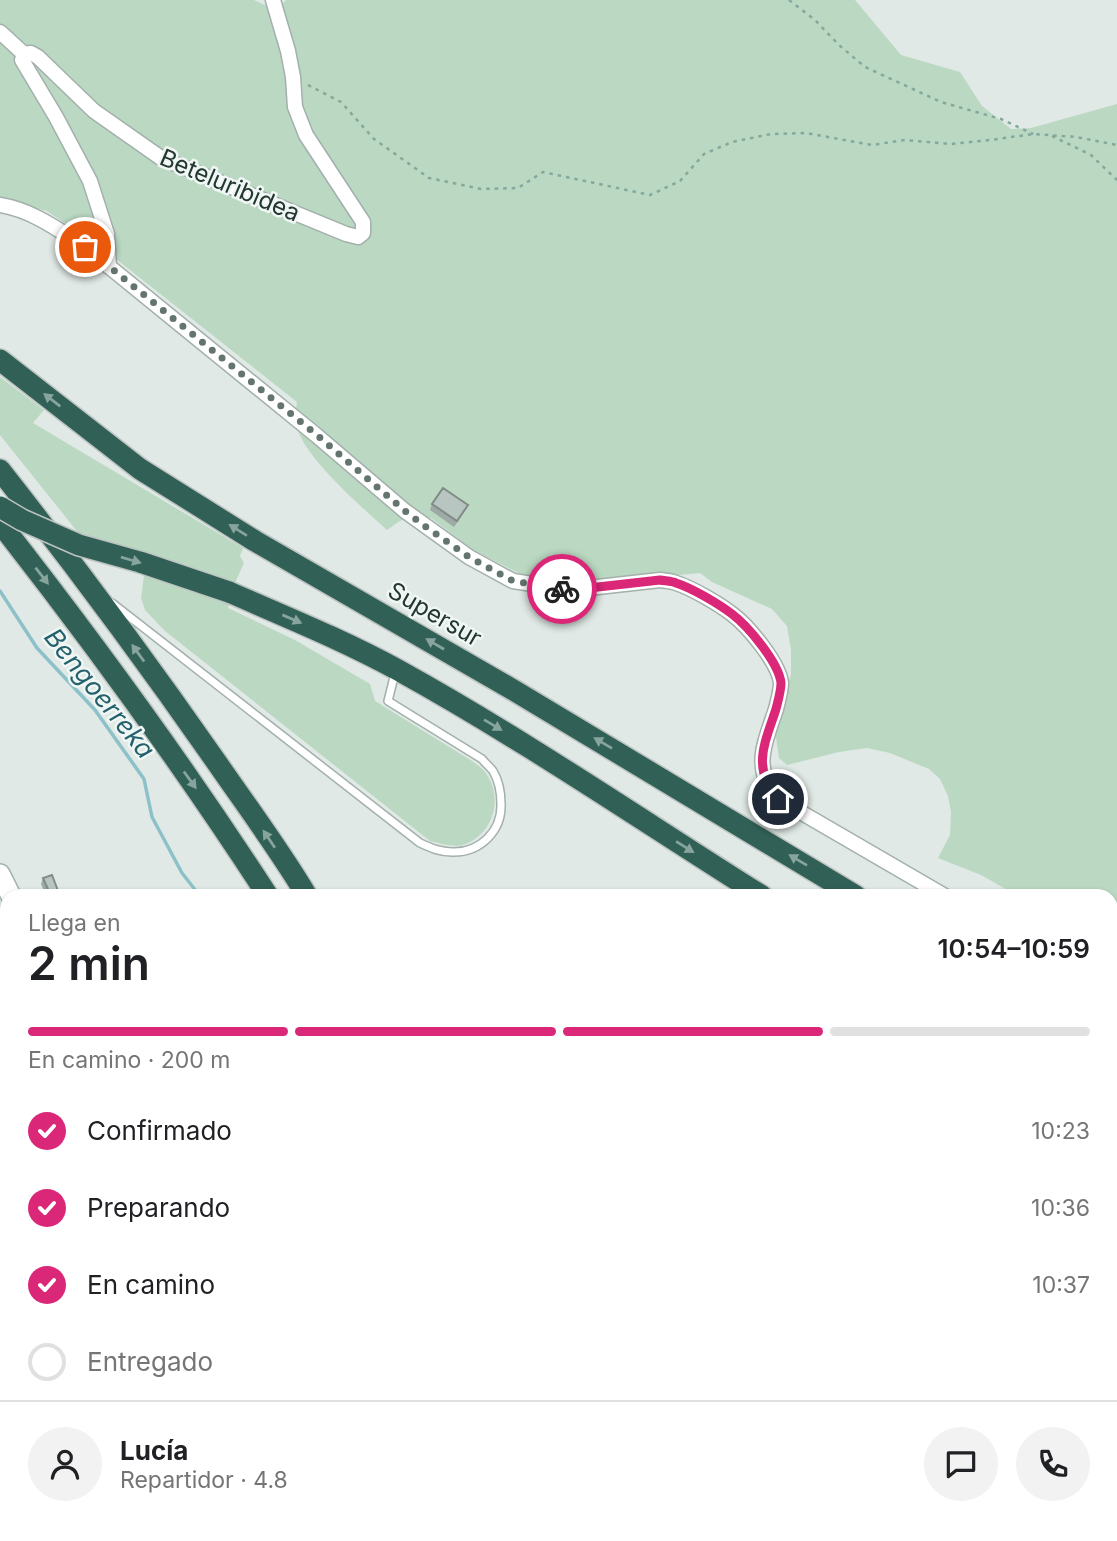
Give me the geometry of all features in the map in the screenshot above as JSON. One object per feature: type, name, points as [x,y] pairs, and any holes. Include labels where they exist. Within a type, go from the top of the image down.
[{"type":"highway","name":"Supersur","points":[[0,360],[140,469],[255,541],[527,698],[844,889]]},
{"type":"highway","points":[[0,470],[88,584],[207,749],[302,889]]},
{"type":"highway","points":[[0,507],[22,520],[79,545],[229,592],[318,630],[396,669],[497,727],[751,889]]},
{"type":"highway","points":[[0,523],[123,686],[263,889]]},
{"type":"street","name":"Beteluribidea","points":[[24,54],[31,52],[38,57],[94,111],[161,158],[285,210],[358,237],[363,233],[363,222],[306,135],[295,107],[288,51],[273,0]]},
{"type":"street","points":[[0,33],[24,54],[22,60],[26,69],[56,117],[90,181],[107,234],[109,267]]},
{"type":"street","points":[[0,205],[47,223],[85,247],[317,435],[405,511],[469,557],[513,581],[571,590],[660,580],[675,582],[733,615],[761,644],[776,667],[781,682],[779,700],[762,750],[763,772],[768,788],[778,799],[933,889]]},
{"type":"lane","points":[[88,584],[420,843],[437,851],[455,853],[472,848],[486,841],[495,831],[501,810],[501,791],[493,772],[482,759],[388,701],[396,669]]},
{"type":"path","points":[[789,0],[815,20],[865,67],[941,102],[1001,119],[1033,134]]},
{"type":"path","points":[[293,78],[341,103],[374,139],[429,178],[481,189],[518,188],[543,172],[650,195],[680,181],[704,154],[732,142],[771,134],[806,134],[872,145],[905,140],[951,144],[1033,134],[1076,137],[1117,145]]},
{"type":"path","points":[[1049,135],[1091,155],[1117,180]]},
{"type":"green space","points":[[0,0],[254,0],[269,7],[279,7],[286,0],[855,0],[901,55],[960,72],[982,106],[1011,129],[1031,128],[1117,104],[1117,889],[1006,889],[981,875],[938,858],[950,835],[951,812],[948,796],[940,779],[929,769],[890,753],[867,748],[787,765],[779,758],[776,737],[778,712],[791,675],[787,626],[772,609],[712,582],[700,573],[586,584],[526,577],[472,549],[431,518],[409,517],[387,530],[334,480],[309,451],[296,424],[297,402],[116,259],[47,211],[0,199]]},
{"type":"green space","points":[[0,377],[44,410],[33,423],[243,548],[240,556],[244,563],[228,608],[295,640],[370,684],[375,701],[482,769],[491,781],[495,801],[485,830],[468,843],[459,846],[430,841],[165,631],[145,610],[141,598],[144,575],[80,535],[0,435]]},
{"type":"building","points":[[443,488],[468,505],[457,521],[432,504]]},
{"type":"building","points":[[52,875],[57,889],[48,889],[43,878]]},
{"type":"waterway","name":"Bengoerreka","points":[[0,591],[37,648],[95,710],[144,779],[152,817],[182,873],[195,889]]},
{"type":"way so far","points":[[85,247],[426,527],[469,557],[513,581],[562,589]]},
{"type":"route","points":[[562,589],[660,580],[675,582],[733,615],[761,644],[776,667],[781,682],[779,700],[762,750],[763,772],[768,788],[778,799]]}]
